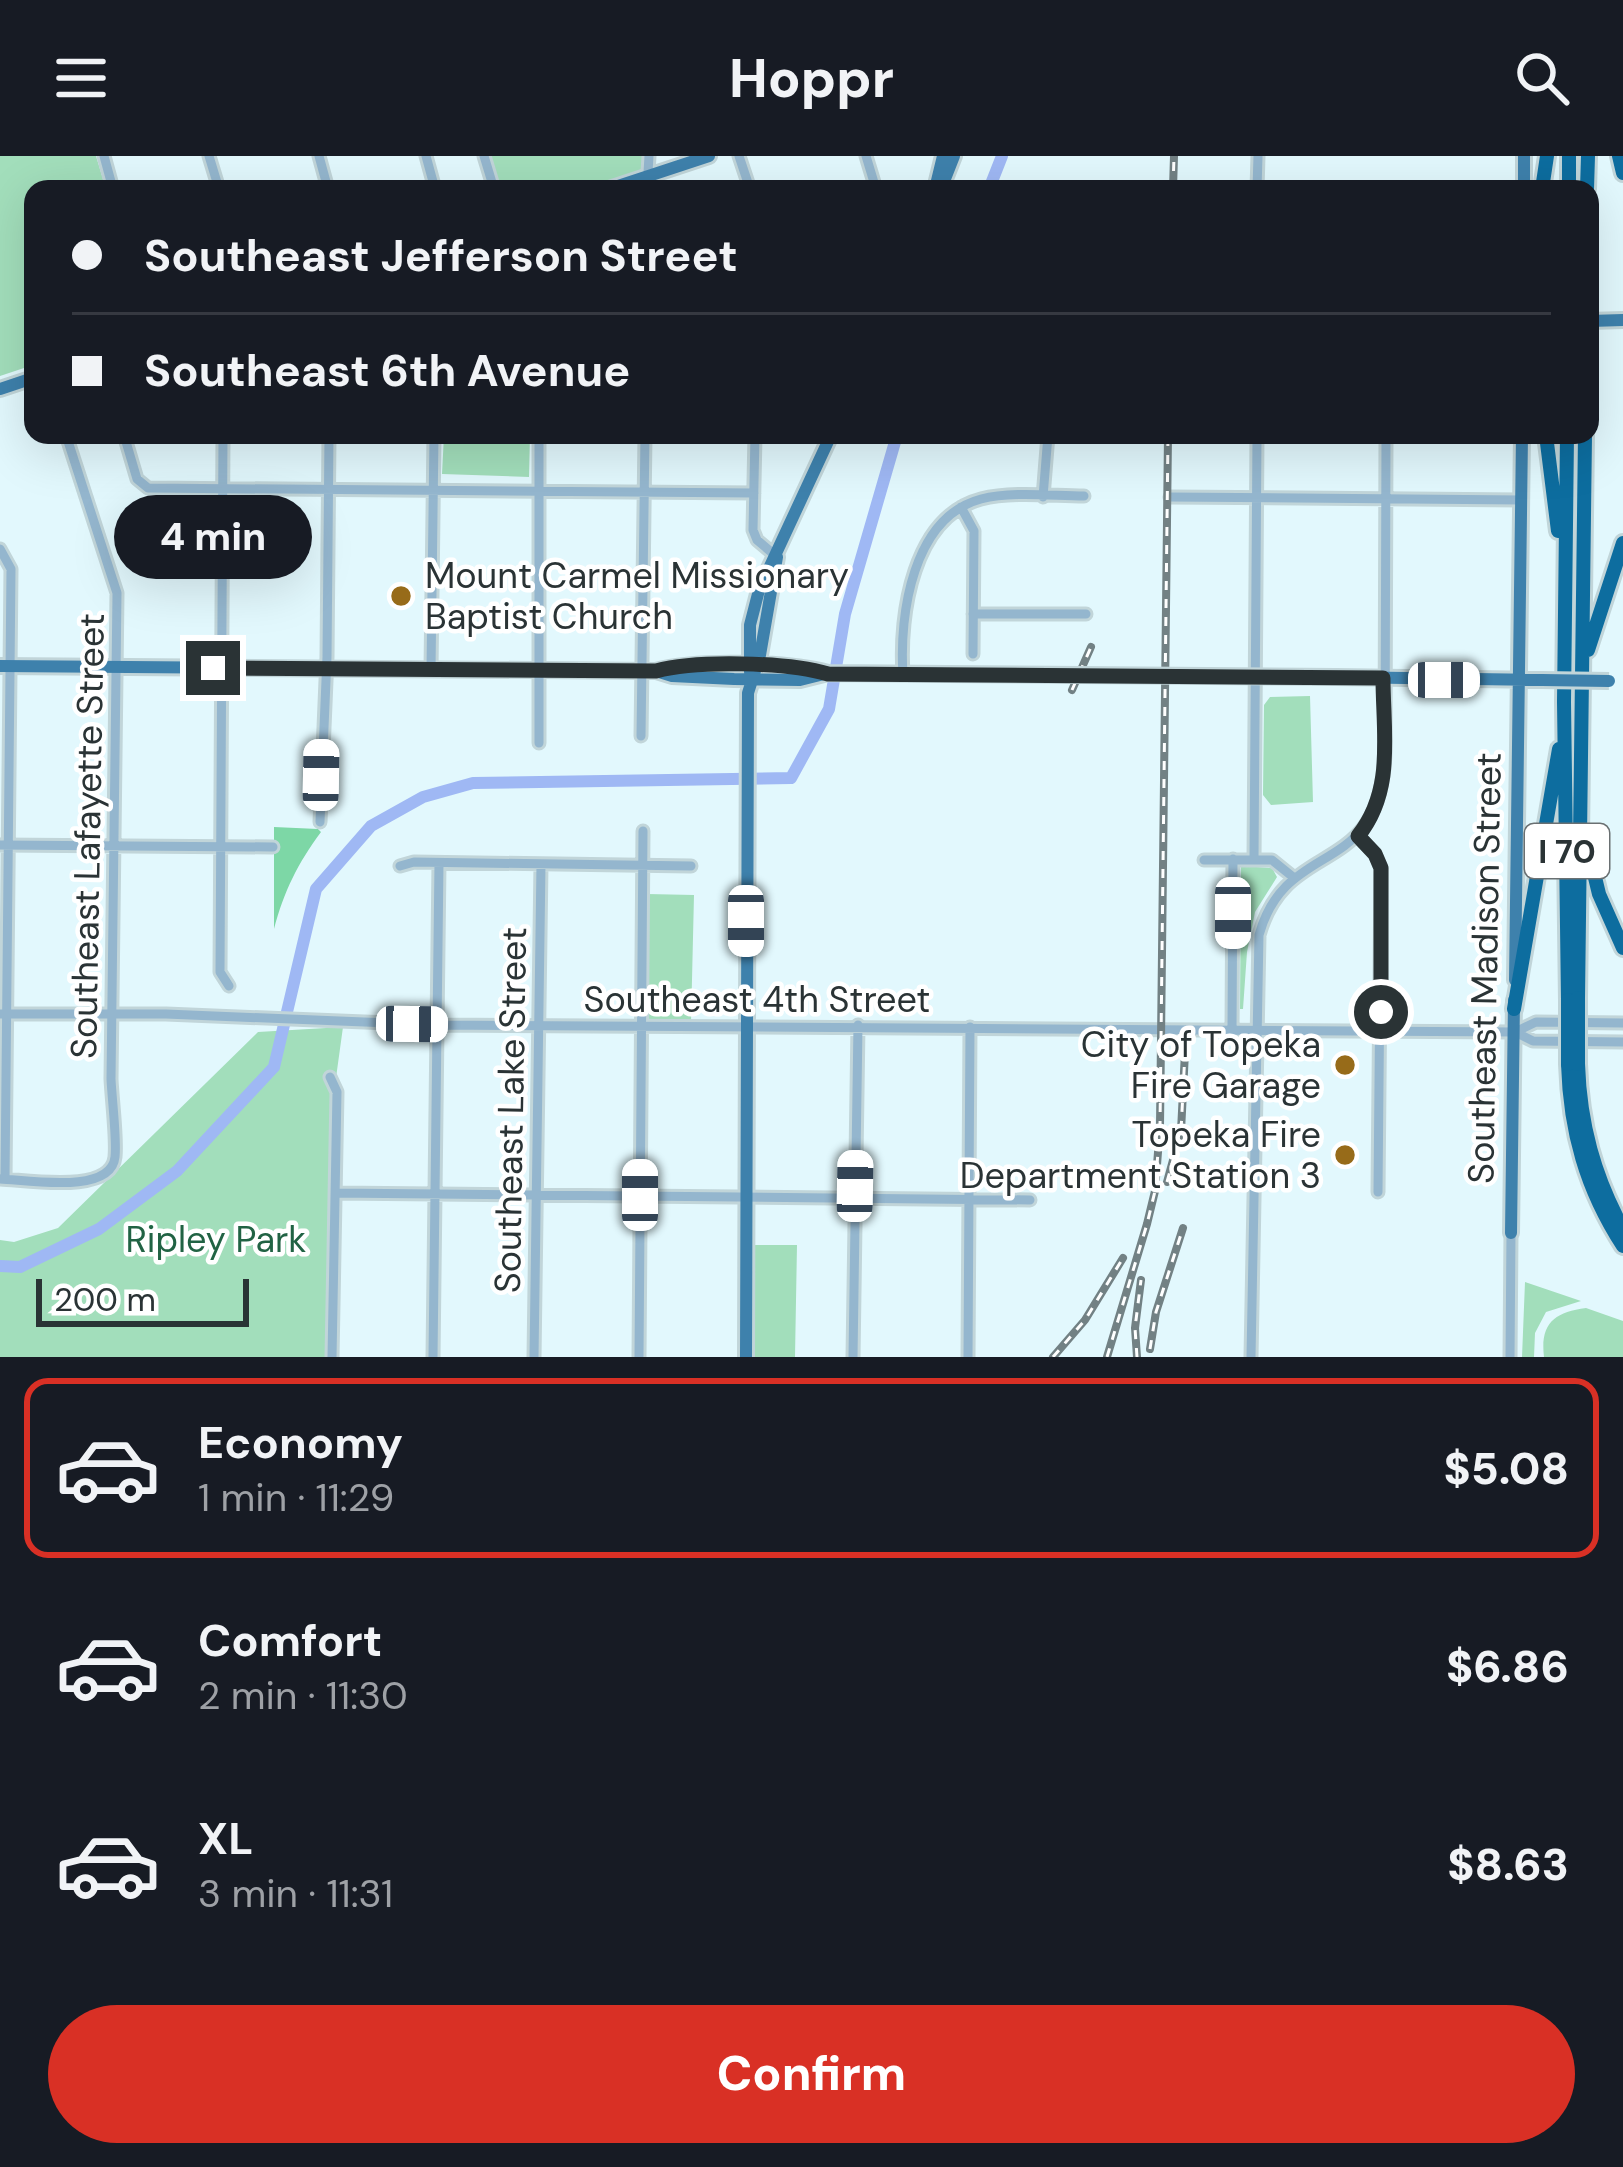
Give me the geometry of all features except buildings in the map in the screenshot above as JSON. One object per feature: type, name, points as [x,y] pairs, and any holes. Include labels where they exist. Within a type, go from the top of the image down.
[{"type":"highway","points":[[1619,156],[1623,173]]},
{"type":"highway","points":[[1547,444],[1565,596]]},
{"type":"highway","name":"I 70","points":[[1567,444],[1564,702],[1573,1064],[1593,1178],[1619,1228],[1623,1246]]},
{"type":"highway","name":"I 70","points":[[1573,999],[1581,813],[1585,444]]},
{"type":"highway","points":[[1583,666],[1623,543]]},
{"type":"highway","points":[[1514,1009],[1558,765],[1564,702]]},
{"type":"highway","points":[[1581,813],[1593,876],[1623,948]]},
{"type":"main road","points":[[653,180],[709,156]]},
{"type":"main road","points":[[746,1354],[747,816],[752,670],[777,557],[827,444]]},
{"type":"main road","name":"Southeast Madison Street","points":[[1510,1233],[1522,444]]},
{"type":"main road","points":[[5,666],[649,671],[672,676],[752,670],[1616,681]]},
{"type":"street","name":"Southeast Lafayette Street","points":[[3,1179],[83,1182],[108,1173],[115,1157],[116,589],[69,444]]},
{"type":"street","points":[[126,444],[136,479],[148,488],[754,493]]},
{"type":"street","points":[[223,444],[220,972],[229,986]]},
{"type":"street","points":[[320,822],[328,444]]},
{"type":"street","points":[[431,670],[434,444]]},
{"type":"street","points":[[538,743],[539,444]]},
{"type":"street","points":[[641,736],[649,671],[645,444]]},
{"type":"street","points":[[755,444],[752,514],[757,540],[777,557]]},
{"type":"street","points":[[1043,496],[1047,444]]},
{"type":"street","points":[[1254,860],[1257,444]]},
{"type":"street","points":[[1251,1357],[1259,934],[1271,902],[1293,877],[1358,836],[1381,798],[1386,444]]},
{"type":"street","points":[[903,674],[903,633],[926,544],[945,518],[992,497],[1084,496]]},
{"type":"street","points":[[1170,497],[1521,500]]},
{"type":"street","points":[[961,507],[974,531],[974,654]]},
{"type":"street","points":[[0,549],[11,569],[5,666],[3,1179]]},
{"type":"street","points":[[973,614],[1086,614]]},
{"type":"street","points":[[639,1357],[643,832]]},
{"type":"street","points":[[1358,836],[1381,868],[1378,1192]]},
{"type":"street","points":[[4,845],[273,847]]},
{"type":"street","points":[[1204,860],[1278,863],[1293,877]]},
{"type":"street","points":[[1232,1029],[1233,860]]},
{"type":"street","points":[[400,866],[439,862],[691,866]]},
{"type":"street","points":[[433,1357],[439,862]]},
{"type":"street","name":"Southeast Lake Street","points":[[533,1357],[541,864]]},
{"type":"street","name":"Southeast 4th Street","points":[[4,1014],[112,1013],[438,1025],[1515,1032],[1533,1041],[1623,1042]]},
{"type":"street","name":"Southeast 4th Street","points":[[1515,1032],[1536,1022],[1623,1023]]},
{"type":"street","points":[[853,1357],[858,1025]]},
{"type":"street","points":[[968,1357],[970,1027]]},
{"type":"street","points":[[330,1077],[337,1092],[332,1357]]},
{"type":"street","points":[[336,1193],[1030,1200]]},
{"type":"street","name":"Southeast Madison Street","points":[[1510,1233],[1510,1357]]},
{"type":"green space","points":[[0,156],[96,156],[103,180],[24,180],[24,368],[0,376]]},
{"type":"green space","points":[[488,156],[645,156],[644,173],[622,180],[495,180]]},
{"type":"green space","points":[[444,444],[530,444],[529,477],[442,474]]},
{"type":"green space","points":[[1310,696],[1313,802],[1271,805],[1263,795],[1264,705],[1270,697]]},
{"type":"green space","points":[[274,827],[321,832],[293,878],[274,929]]},
{"type":"green space","points":[[1241,866],[1272,868],[1277,877],[1255,912],[1243,1009],[1240,1009]]},
{"type":"green space","points":[[647,894],[694,895],[691,1022],[645,1019]]},
{"type":"green space","name":"Ripley Park","points":[[343,1027],[335,1085],[332,1357],[0,1357],[0,1240],[14,1242],[58,1228],[258,1032]]},
{"type":"green space","points":[[749,1245],[797,1245],[795,1357],[752,1357]]},
{"type":"green space","points":[[1525,1282],[1581,1301],[1546,1312],[1535,1333],[1534,1357],[1522,1357]]},
{"type":"green space","points":[[1586,1308],[1623,1321],[1623,1357],[1544,1357],[1544,1336],[1552,1322]]},
{"type":"waterway","points":[[993,180],[1002,156]]},
{"type":"waterway","points":[[0,1266],[20,1267],[99,1229],[177,1171],[274,1067],[316,889],[371,826],[423,797],[473,783],[791,778],[829,709],[845,614],[894,444]]},
{"type":"railway","points":[[1173,180],[1174,156]]},
{"type":"railway","points":[[1107,1357],[1155,1191],[1160,1126],[1168,444]]},
{"type":"railway","points":[[1072,690],[1091,647]]},
{"type":"railway","points":[[1167,1182],[1181,1131],[1185,1052]]},
{"type":"railway","points":[[1150,1349],[1156,1312],[1183,1228]]},
{"type":"railway","points":[[1053,1357],[1085,1320],[1123,1258]]},
{"type":"railway","points":[[1137,1357],[1141,1280]]},
{"type":"place","name":"Mount Carmel Missionary Baptist Church","points":[[401,596]]},
{"type":"place","name":"City of Topeka Fire Garage","points":[[1345,1065]]},
{"type":"place","name":"Topeka Fire Department Station 3","points":[[1345,1155]]},
{"type":"route","points":[[213,668],[656,671],[756,666],[803,667],[828,674],[1383,678],[1381,798],[1358,836],[1381,868],[1381,1012]]}]
